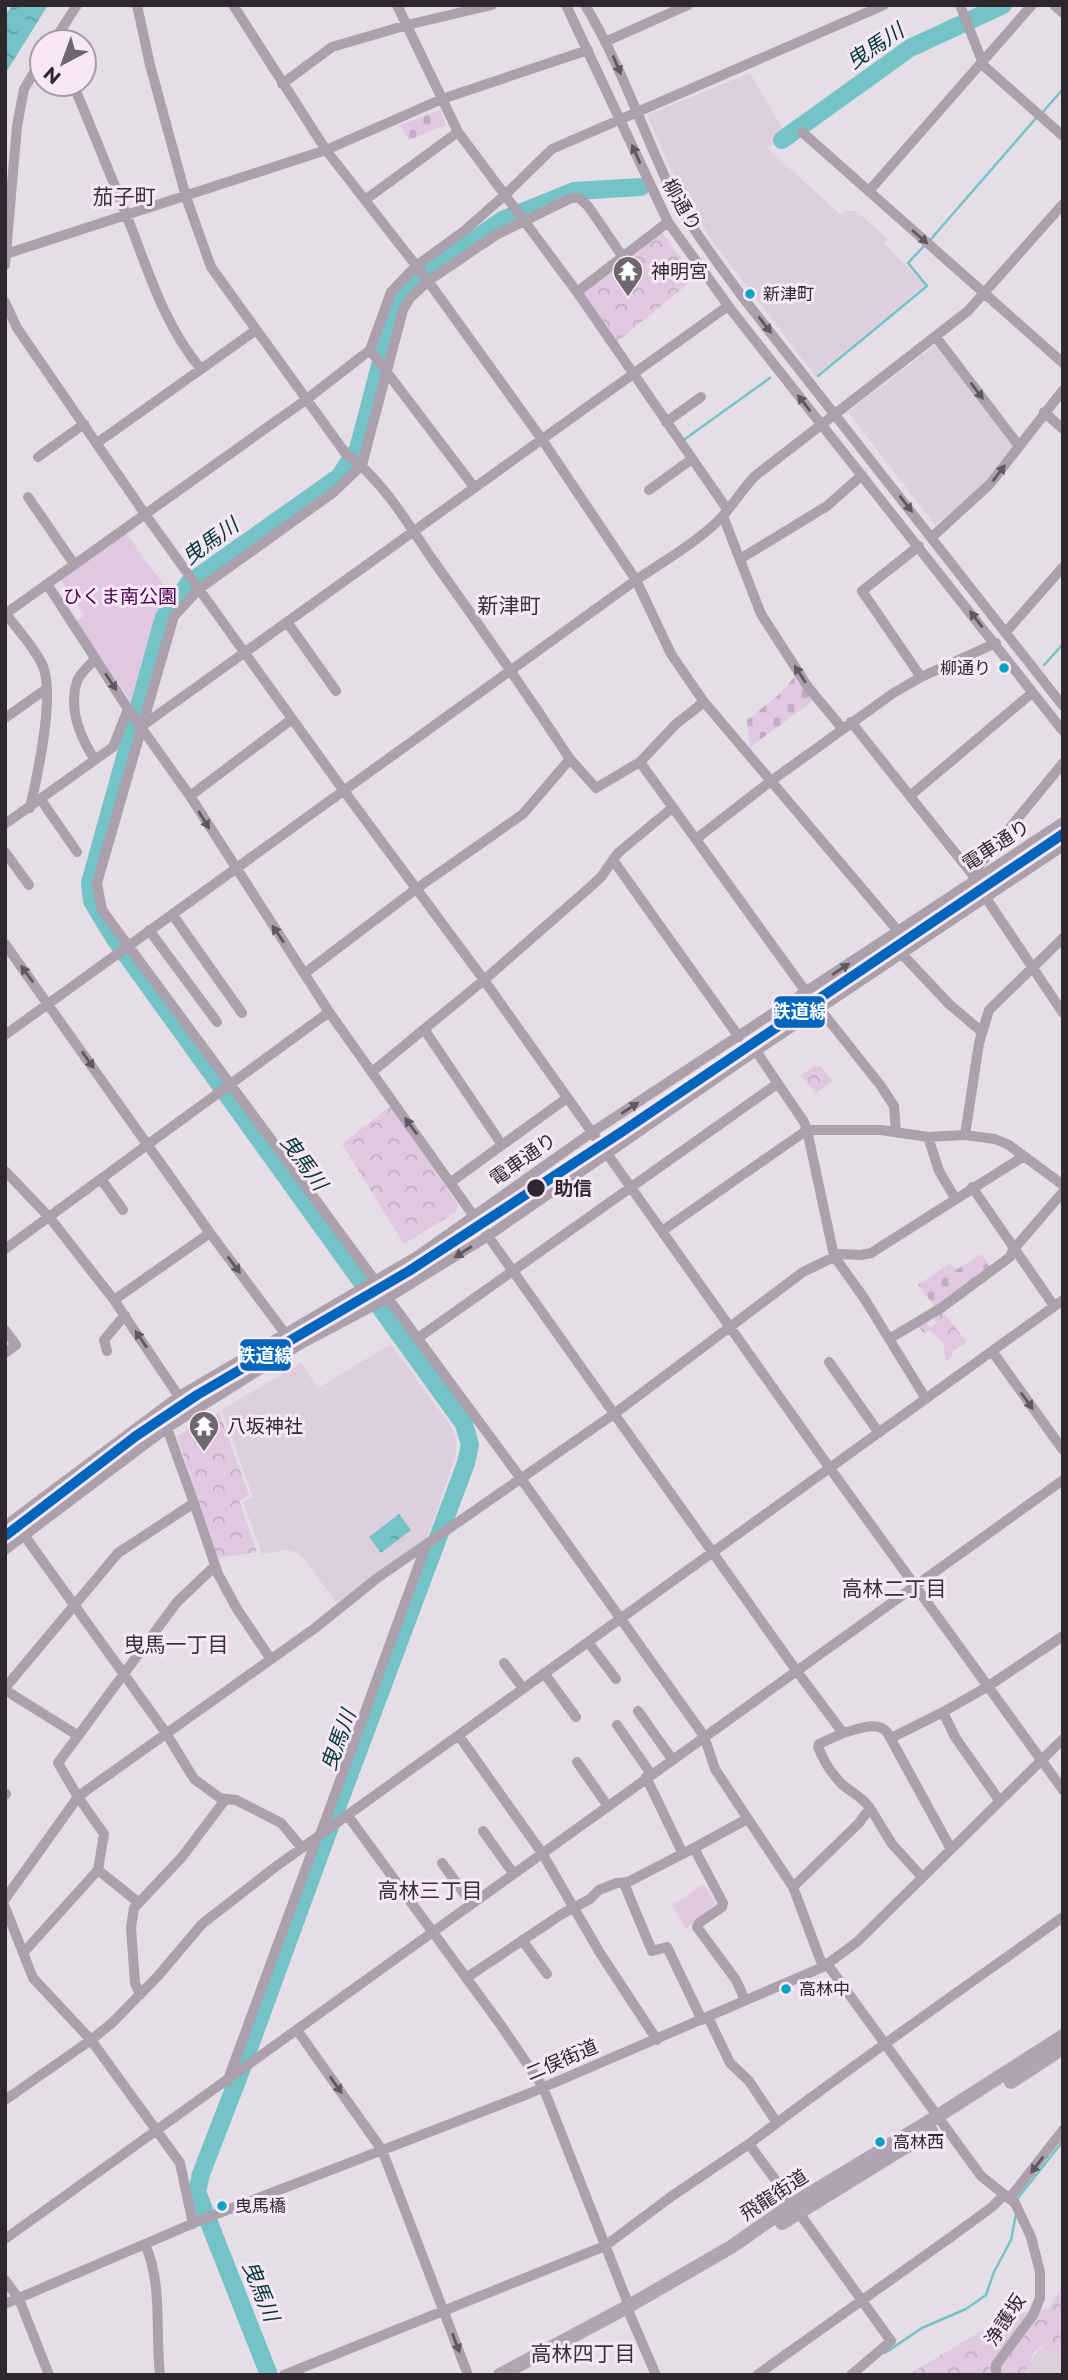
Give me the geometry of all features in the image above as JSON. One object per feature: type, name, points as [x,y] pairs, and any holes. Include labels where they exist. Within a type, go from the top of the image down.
[{"type":"highway","name":"飛龍街道","points":[[940,2120],[1063,2036]]},
{"type":"highway","name":"飛龍街道","points":[[500,2375],[686,2284],[796,2208],[1063,2048]]},
{"type":"highway","name":"飛龍街道","points":[[518,2375],[629,2310]]},
{"type":"street","points":[[62,28],[76,5]]},
{"type":"street","points":[[137,5],[150,65],[186,197],[211,267],[346,454],[360,463],[412,531],[511,670],[570,760],[596,788],[640,762],[676,724],[704,702]]},
{"type":"street","points":[[233,5],[326,150],[427,281],[541,438],[636,580],[671,654],[704,702],[898,931]]},
{"type":"street","points":[[397,5],[458,132],[633,373],[725,512],[761,614],[808,687],[911,795],[973,877],[1063,1013]]},
{"type":"street","points":[[282,84],[332,47],[407,25],[492,5]]},
{"type":"street","name":"柳通り","points":[[566,5],[668,222],[728,306],[1063,731]]},
{"type":"street","name":"柳通り","points":[[585,5],[607,41],[670,188],[691,224],[741,295],[1063,706]]},
{"type":"street","points":[[607,41],[688,5]]},
{"type":"street","points":[[30,808],[44,747],[46,689],[43,665],[6,614],[372,353],[391,292],[505,195],[552,149],[884,5]]},
{"type":"street","points":[[960,5],[984,65],[1063,136]]},
{"type":"street","points":[[869,191],[1032,5]]},
{"type":"street","points":[[1054,5],[1063,13]]},
{"type":"street","points":[[28,82],[24,89],[17,130],[6,260],[127,216],[326,150],[442,99],[588,50]]},
{"type":"street","points":[[79,98],[157,298],[183,348],[201,369]]},
{"type":"street","points":[[5,135],[17,130]]},
{"type":"street","points":[[365,200],[458,132]]},
{"type":"street","points":[[802,132],[1063,363]]},
{"type":"street","points":[[623,257],[588,206],[579,198],[571,198],[520,217],[427,281],[410,298],[403,310],[360,463],[334,492],[195,584],[174,616],[135,718],[97,883],[102,910],[373,1282],[418,1338],[522,1479],[704,1737],[715,1769],[793,1887],[825,1966],[886,2043],[981,2176],[1009,2199]]},
{"type":"street","points":[[5,1035],[705,533],[755,476],[968,311],[1063,204]]},
{"type":"street","points":[[576,292],[668,222]]},
{"type":"street","points":[[5,302],[17,328],[145,514],[484,980],[829,1467],[1063,1790]]},
{"type":"street","points":[[5,824],[113,747],[135,718],[244,653],[728,306]]},
{"type":"street","points":[[97,443],[256,330]]},
{"type":"street","points":[[936,337],[1019,446]]},
{"type":"street","points":[[372,353],[474,487]]},
{"type":"street","points":[[932,537],[990,484],[1063,390]]},
{"type":"street","points":[[666,422],[701,397]]},
{"type":"street","points":[[1044,412],[1063,429]]},
{"type":"street","points":[[38,457],[83,424]]},
{"type":"street","points":[[649,490],[692,459]]},
{"type":"street","points":[[740,559],[827,506],[862,475]]},
{"type":"street","points":[[28,497],[74,564]]},
{"type":"street","points":[[919,546],[862,591],[921,677]]},
{"type":"street","points":[[1005,633],[1063,568]]},
{"type":"street","points":[[47,584],[95,659],[190,796],[235,870],[329,1012],[843,1733]]},
{"type":"street","points":[[287,622],[336,691]]},
{"type":"street","points":[[696,839],[846,725],[921,677],[996,643]]},
{"type":"street","points":[[95,659],[77,678],[74,707],[81,739],[95,760]]},
{"type":"street","points":[[5,719],[46,689]]},
{"type":"street","points":[[911,795],[1032,693]]},
{"type":"street","points":[[190,796],[292,719]]},
{"type":"street","points":[[305,973],[416,889],[523,814],[570,760]]},
{"type":"street","points":[[640,762],[806,992]]},
{"type":"street","points":[[973,877],[1063,763]]},
{"type":"street","points":[[41,800],[77,852]]},
{"type":"street","points":[[372,1072],[484,980],[595,883],[618,853],[672,808]]},
{"type":"street","name":"電車通り","points":[[8,1519],[179,1396],[282,1330],[360,1290],[417,1256],[591,1133],[898,931],[973,877],[1063,822]]},
{"type":"street","name":"電車通り","points":[[5,1550],[167,1428],[293,1349],[386,1299],[488,1236],[605,1153],[1063,846]]},
{"type":"street","points":[[5,852],[29,886]]},
{"type":"street","points":[[613,860],[739,1037]]},
{"type":"street","points":[[172,914],[242,1013]]},
{"type":"street","points":[[149,930],[216,1022]]},
{"type":"street","points":[[965,1135],[982,1032],[989,1010],[1063,938]]},
{"type":"street","points":[[5,944],[293,1349]]},
{"type":"street","points":[[901,953],[949,1004],[982,1032]]},
{"type":"street","points":[[819,1008],[894,1106],[896,1132]]},
{"type":"street","points":[[5,1249],[329,1012]]},
{"type":"street","points":[[424,1029],[502,1145]]},
{"type":"street","points":[[756,1051],[804,1122],[834,1256],[926,1399]]},
{"type":"street","points":[[418,1338],[777,1084]]},
{"type":"street","points":[[451,1182],[567,1098]]},
{"type":"street","points":[[662,1231],[807,1130],[896,1132],[928,1137],[965,1135],[995,1139],[1009,1145],[1063,1185]]},
{"type":"street","points":[[928,1137],[939,1171],[955,1198]]},
{"type":"street","points":[[5,1899],[78,1797],[315,1628],[376,1579],[614,1414],[803,1272],[834,1256],[871,1253],[1024,1156]]},
{"type":"street","points":[[5,1171],[50,1217],[114,1300],[190,1413]]},
{"type":"street","points":[[101,1179],[123,1210]]},
{"type":"street","points":[[5,2100],[91,2040],[139,1995],[202,1924],[302,1848],[1058,1303],[1013,1250],[972,1187]]},
{"type":"street","points":[[889,1339],[941,1308],[1010,1256],[1063,1192]]},
{"type":"street","points":[[114,1300],[210,1233]]},
{"type":"street","points":[[107,1351],[104,1340],[125,1315]]},
{"type":"street","points":[[5,1330],[16,1345],[5,1353]]},
{"type":"street","points":[[992,1351],[1063,1450]]},
{"type":"street","points":[[829,1362],[879,1433]]},
{"type":"street","points":[[167,1428],[215,1566],[237,1609],[270,1658]]},
{"type":"street","points":[[5,2239],[1063,1480]]},
{"type":"street","points":[[77,1735],[5,1689],[118,1553],[194,1503]]},
{"type":"street","points":[[24,1535],[166,1733],[191,1775],[225,1800],[236,1800],[281,1823],[302,1848]]},
{"type":"street","points":[[228,2080],[427,1546]]},
{"type":"street","points":[[24,1952],[98,1870],[104,1834],[58,1763],[177,1602],[215,1566]]},
{"type":"street","points":[[891,1738],[987,1687],[1063,1636]]},
{"type":"street","points":[[588,1642],[615,1679]]},
{"type":"street","points":[[504,1663],[522,1687]]},
{"type":"street","points":[[544,1673],[576,1717]]},
{"type":"street","points":[[638,1711],[672,1759]]},
{"type":"street","points":[[943,1712],[955,1737],[999,1800]]},
{"type":"street","points":[[617,1725],[649,1776],[669,1829],[683,1854]]},
{"type":"street","points":[[922,1877],[892,1844],[863,1797],[853,1793],[833,1774],[818,1744],[843,1733],[882,1727],[891,1738],[951,1849]]},
{"type":"street","points":[[459,1736],[542,1853],[605,1962],[657,2040]]},
{"type":"street","name":"二俣街道","points":[[5,2304],[214,2215],[543,2087],[825,1966],[858,1942],[1063,1739]]},
{"type":"street","points":[[576,1762],[607,1805]]},
{"type":"street","points":[[139,1995],[135,1983],[132,1915],[138,1902],[182,1857],[225,1800]]},
{"type":"street","points":[[793,1887],[859,1823],[870,1808]]},
{"type":"street","points":[[348,1816],[543,2087],[656,2375]]},
{"type":"street","points":[[466,1978],[573,1907],[590,1899],[599,1890],[628,1882],[747,1818]]},
{"type":"street","points":[[483,1830],[513,1873]]},
{"type":"street","points":[[695,1848],[723,1903],[722,1907],[697,1927],[736,1980],[745,2000]]},
{"type":"street","points":[[442,1863],[471,1903]]},
{"type":"street","points":[[98,1870],[138,1902]]},
{"type":"street","points":[[628,1882],[625,1886],[652,1951],[667,1948],[730,2063],[749,2081],[777,2123]]},
{"type":"street","points":[[5,1907],[33,1978],[91,2040],[182,2167],[197,2222]]},
{"type":"street","points":[[284,2375],[605,2246],[1063,1917]]},
{"type":"street","points":[[522,1940],[547,1974]]},
{"type":"street","points":[[297,2030],[382,2150],[468,2375]]},
{"type":"street","points":[[757,2375],[992,2207],[1009,2199],[1063,2130]]},
{"type":"street","points":[[749,2144],[891,2341],[851,2375]]},
{"type":"street","name":"浄護坂","points":[[996,2375],[996,2365],[1033,2315],[1040,2298],[1040,2272],[1036,2251],[1009,2199]]},
{"type":"street","points":[[145,2244],[152,2261],[156,2283],[160,2375]]},
{"type":"street","points":[[5,2280],[19,2299],[49,2375]]},
{"type":"shaded area","points":[[750,73],[786,134],[767,148],[841,215],[846,211],[856,211],[888,239],[884,243],[925,285],[815,376],[713,242],[673,174],[647,115]]},
{"type":"shaded area","points":[[936,344],[1015,447],[977,492],[935,525],[848,412]]},
{"type":"shaded area","points":[[391,1344],[453,1429],[456,1455],[428,1536],[337,1603],[299,1553],[287,1550],[262,1554],[243,1502],[253,1497],[221,1410],[301,1363],[318,1388]]},
{"type":"shaded area","points":[[1063,2332],[1063,2375],[1018,2375],[1039,2350]]},
{"type":"green space","points":[[440,110],[446,125],[409,140],[400,125]]},
{"type":"green space","points":[[662,232],[695,278],[617,342],[582,293]]},
{"type":"green space","name":"ひくま南公園","points":[[126,533],[170,594],[162,606],[136,709],[76,622],[84,615],[61,580]]},
{"type":"green space","points":[[795,676],[813,701],[750,747],[747,720],[781,693]]},
{"type":"green space","points":[[815,1065],[820,1066],[833,1081],[816,1093],[800,1076]]},
{"type":"green space","points":[[392,1105],[458,1205],[456,1212],[404,1244],[342,1144]]},
{"type":"green space","points":[[982,1254],[991,1269],[935,1307],[918,1285],[950,1263],[956,1270]]},
{"type":"green space","points":[[942,1311],[967,1342],[952,1352],[946,1362],[943,1343],[930,1331],[923,1333],[917,1324],[926,1322],[930,1327],[936,1323],[932,1316]]},
{"type":"green space","points":[[219,1412],[249,1495],[239,1501],[257,1552],[218,1558],[177,1436]]},
{"type":"green space","points":[[704,1884],[715,1904],[686,1929],[672,1905]]},
{"type":"green space","points":[[1063,2284],[1063,2358],[1041,2346],[1034,2352],[1024,2375],[908,2375],[1008,2315],[1049,2309]]},
{"type":"water","points":[[12,5],[48,5],[34,28],[28,28],[28,37],[5,74],[5,16]]},
{"type":"water","points":[[399,1514],[411,1530],[381,1553],[369,1537]]},
{"type":"waterway","name":"曳馬川","points":[[782,140],[910,48],[1003,5]]},
{"type":"waterway","points":[[1042,113],[1063,89]]},
{"type":"waterway","points":[[931,239],[1037,117]]},
{"type":"waterway","name":"曳馬川","points":[[269,2375],[197,2192],[201,2174],[466,1463],[470,1445],[464,1424],[115,939],[92,901],[90,883],[164,617],[189,583],[339,477],[358,449],[396,305],[405,292],[417,280],[502,220],[574,191],[641,187]]},
{"type":"waterway","points":[[818,376],[927,286],[908,263],[923,247]]},
{"type":"waterway","points":[[685,439],[770,378]]},
{"type":"waterway","points":[[1044,665],[1063,644]]},
{"type":"waterway","points":[[1018,2198],[1063,2141]]},
{"type":"waterway","points":[[885,2353],[922,2328],[966,2309],[986,2295],[994,2272],[1011,2240],[1016,2214]]},
{"type":"transit line","name":"鉄道線","points":[[5,1536],[136,1436],[197,1395],[409,1271],[623,1131],[1063,834]]},
{"type":"place","name":"新津町","points":[[750,294]]},
{"type":"place","name":"神明宮","points":[[628,298]]},
{"type":"place","name":"柳通り","points":[[1004,668]]},
{"type":"place","name":"助信","points":[[536,1188]]},
{"type":"place","name":"八坂神社","points":[[204,1453]]},
{"type":"place","name":"高林中","points":[[786,1989]]},
{"type":"place","name":"高林西","points":[[880,2142]]},
{"type":"place","name":"曳馬橋","points":[[222,2206]]},
{"type":"district","name":"茄子町","points":[[124,196]]},
{"type":"district","name":"新津町","points":[[509,605]]},
{"type":"district","name":"高林二丁目","points":[[894,1588]]},
{"type":"district","name":"曳馬一丁目","points":[[176,1644]]},
{"type":"district","name":"高林三丁目","points":[[430,1890]]},
{"type":"district","name":"高林四丁目","points":[[583,2353]]}]
